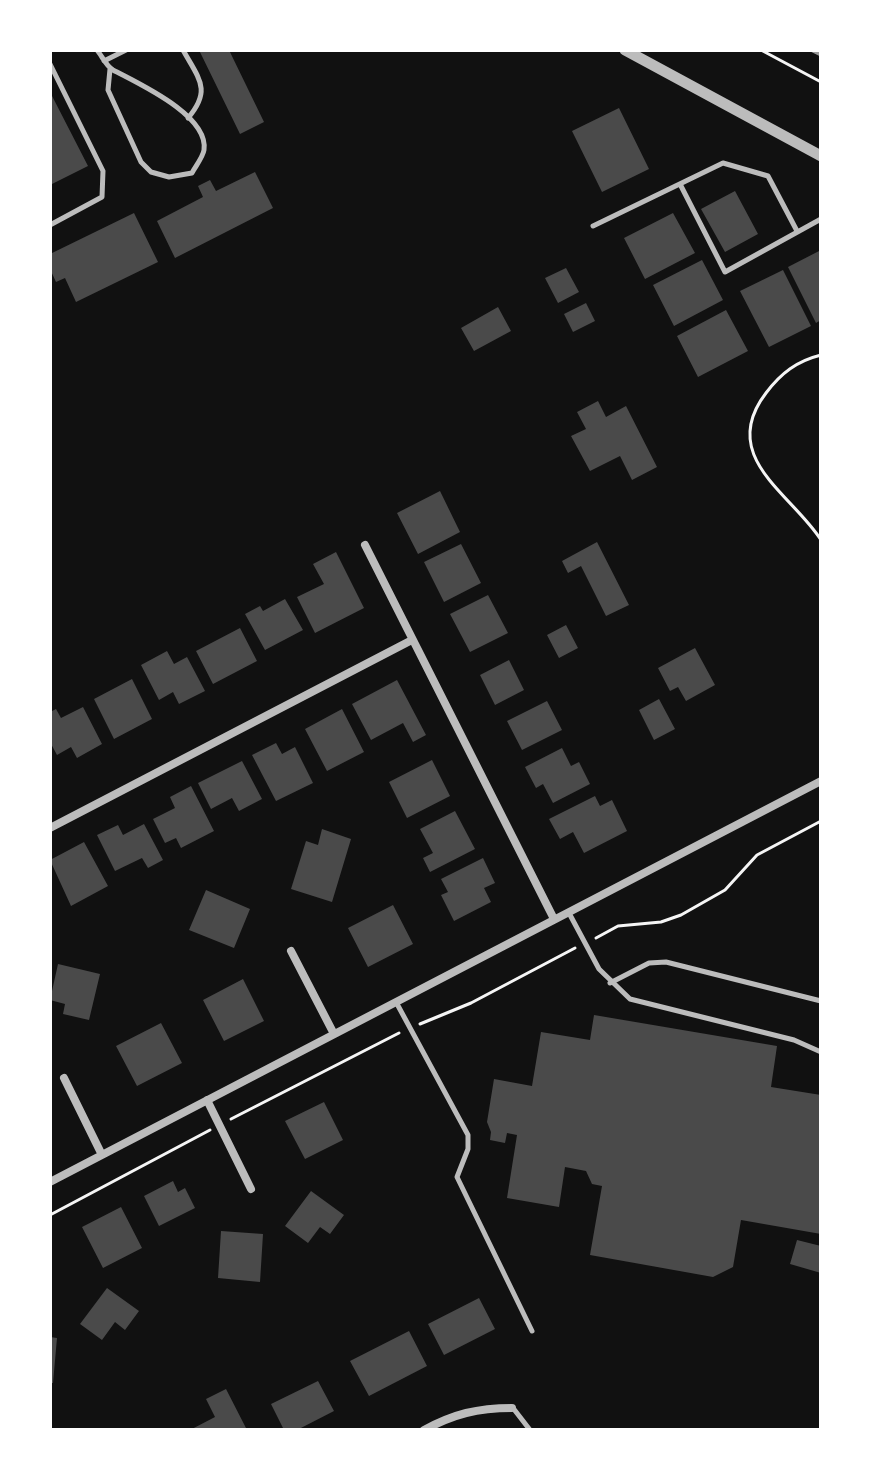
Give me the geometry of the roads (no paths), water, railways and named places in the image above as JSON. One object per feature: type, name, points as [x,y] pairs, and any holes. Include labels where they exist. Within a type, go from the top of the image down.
[{"type":"street","points":[[625,50],[821,156]]},
{"type":"street","points":[[365,545],[410,641],[554,919]]},
{"type":"street","points":[[50,828],[410,641]]},
{"type":"street","points":[[50,1182],[821,781]]},
{"type":"street","points":[[291,951],[334,1034]]},
{"type":"street","points":[[64,1078],[102,1155]]},
{"type":"street","points":[[207,1100],[251,1189]]},
{"type":"street","points":[[424,1430],[455,1414],[480,1408],[512,1408]]},
{"type":"lane","points":[[97,50],[110,69],[132,77],[200,130],[204,150],[192,173],[169,177],[151,172],[141,162],[108,90],[110,69]]},
{"type":"lane","points":[[104,61],[126,50]]},
{"type":"lane","points":[[183,50],[203,86],[200,103],[188,118]]},
{"type":"lane","points":[[50,64],[103,171],[102,197],[50,225]]},
{"type":"lane","points":[[593,226],[723,163],[768,176],[797,231]]},
{"type":"lane","points":[[680,184],[725,272],[821,219]]},
{"type":"lane","points":[[568,912],[610,983],[630,999],[794,1040],[821,1052]]},
{"type":"lane","points":[[610,983],[649,963],[666,962],[821,1001]]},
{"type":"lane","points":[[396,1002],[468,1135],[468,1149],[457,1177],[532,1331]]},
{"type":"lane","points":[[512,1408],[530,1430]]},
{"type":"railway","points":[[813,50],[821,54]]}]
